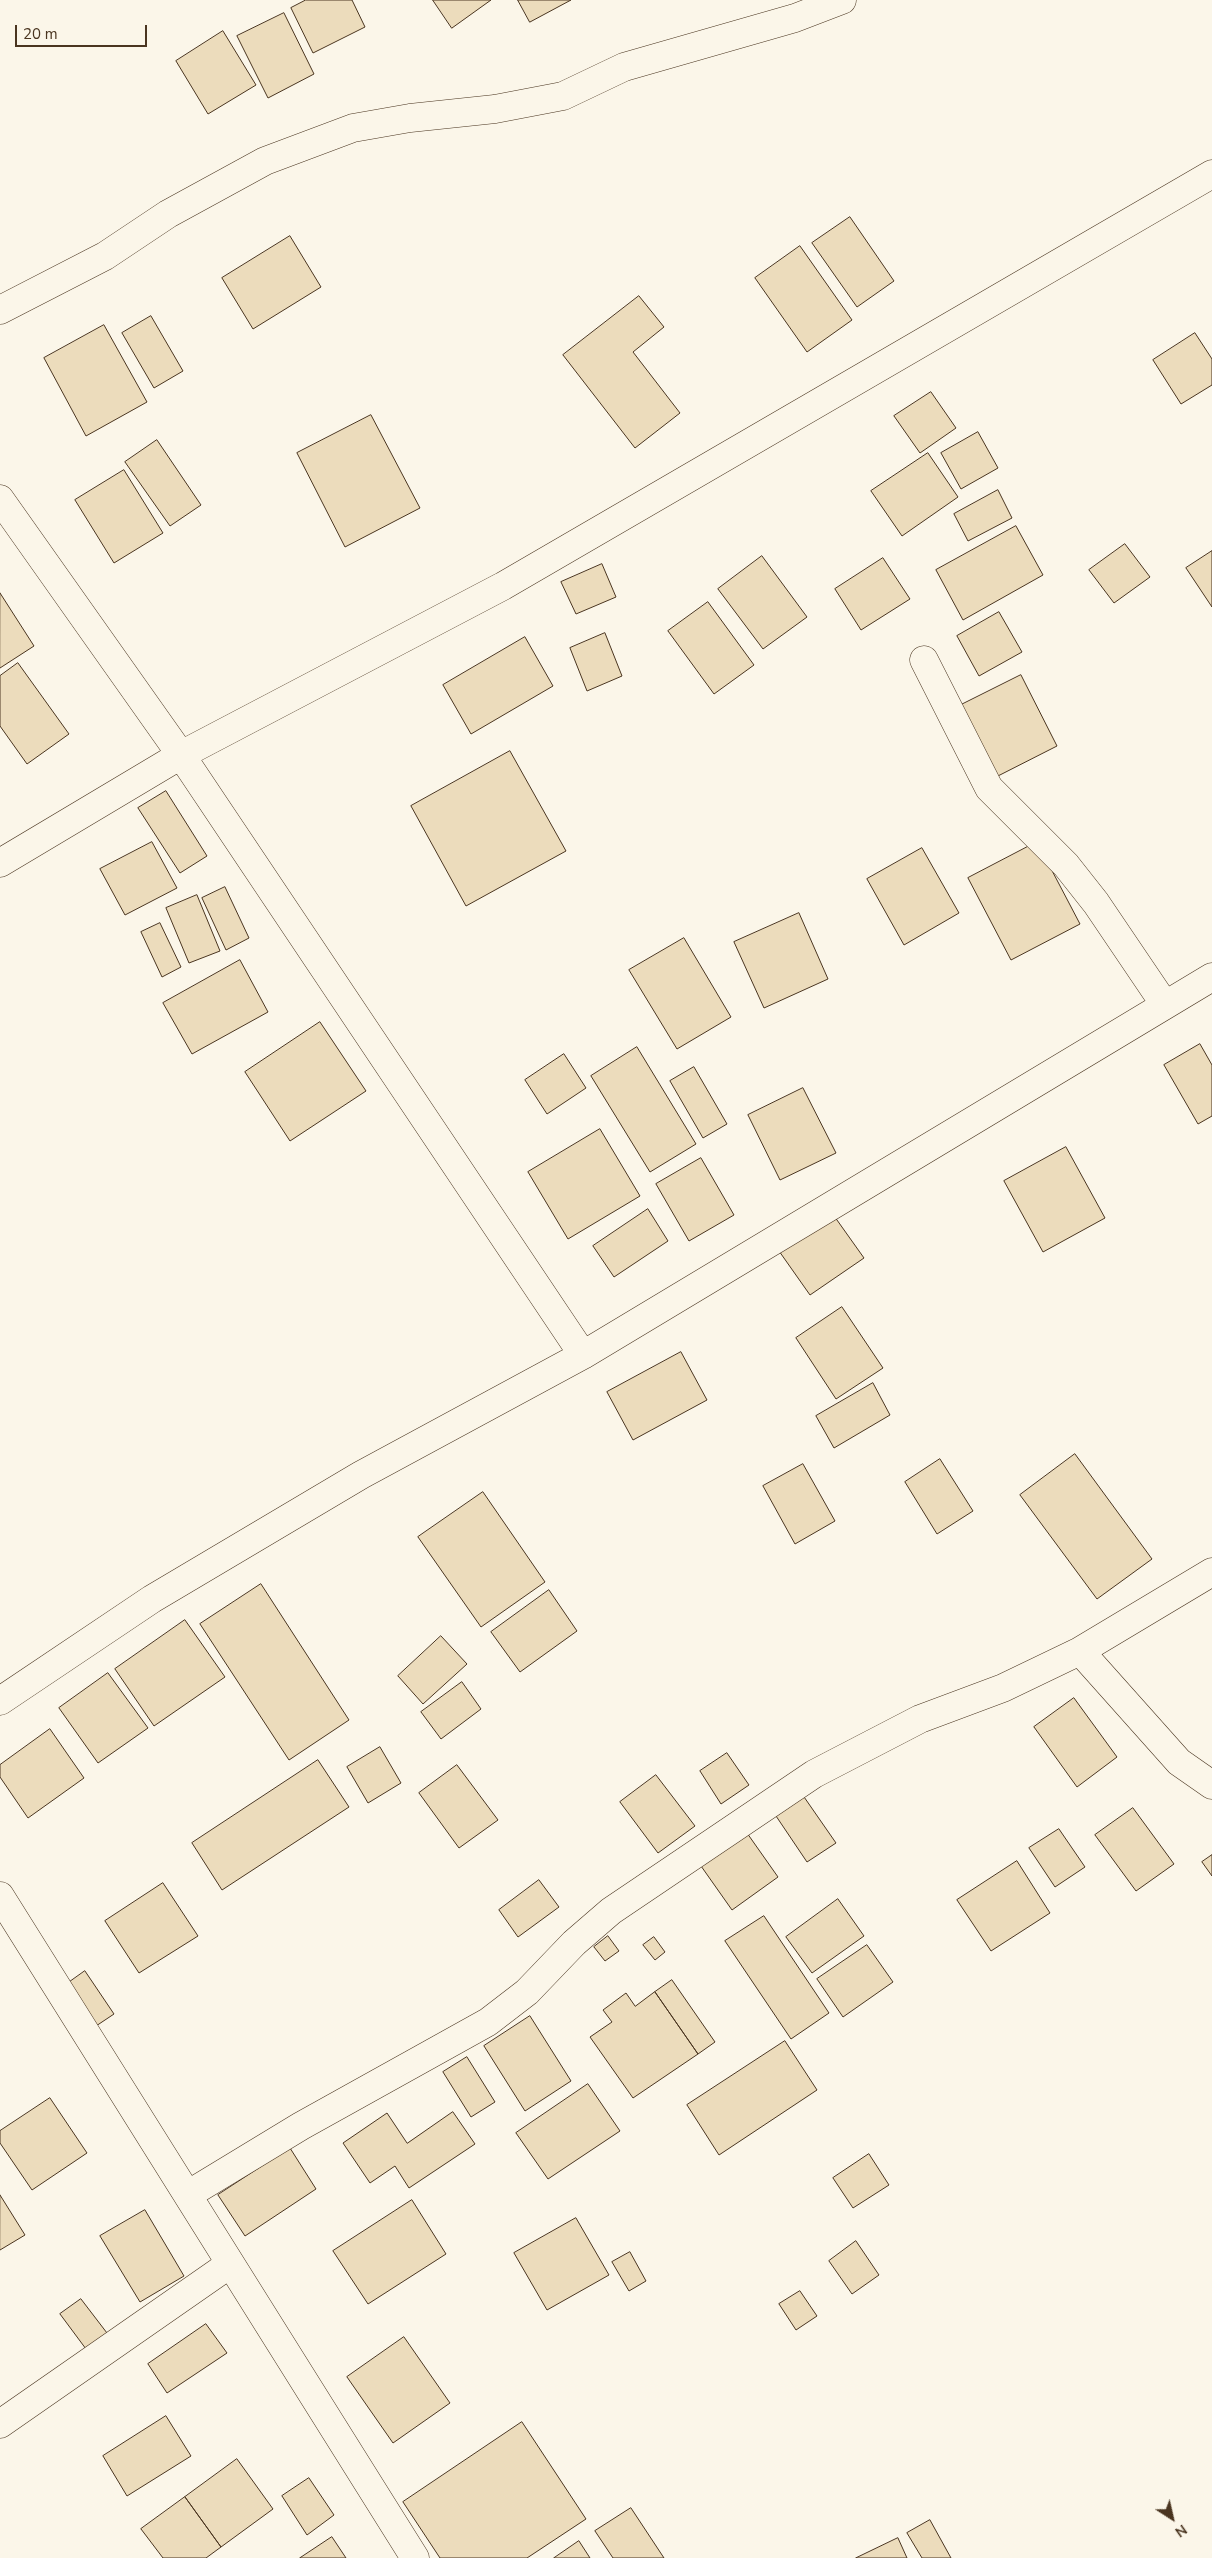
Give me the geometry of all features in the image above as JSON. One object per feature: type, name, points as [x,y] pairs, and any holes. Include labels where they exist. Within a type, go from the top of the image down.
[{"type":"street","points":[[0,310],[105,256],[168,214],[265,161],[353,128],[410,118],[495,109],[563,96],[624,67],[795,18],[842,0]]},
{"type":"street","points":[[0,862],[181,755],[503,586],[1212,174]]},
{"type":"street","points":[[0,499],[181,755],[582,1355]]},
{"type":"street","points":[[924,660],[989,788],[1066,865],[1096,903],[1165,1006]]},
{"type":"street","points":[[0,1701],[177,1584],[361,1475],[582,1355],[1212,977]]},
{"type":"street","points":[[189,2194],[301,2126],[488,2022],[527,1992],[574,1943],[611,1912],[814,1774],[920,1719],[1003,1688],[1080,1651],[1212,1572]]},
{"type":"street","points":[[1080,1651],[1179,1762],[1212,1785]]},
{"type":"street","points":[[0,1896],[189,2194],[230,2264],[415,2558]]},
{"type":"street","points":[[0,2424],[230,2264]]},
{"type":"building","points":[[306,0],[352,0],[365,27],[313,53],[291,8]]},
{"type":"building","points":[[433,0],[491,0],[452,28]]},
{"type":"building","points":[[518,0],[571,0],[530,22]]},
{"type":"building","points":[[284,13],[314,74],[268,98],[237,36]]},
{"type":"building","points":[[223,31],[256,85],[208,114],[176,61]]},
{"type":"building","points":[[850,217],[894,281],[857,307],[812,243]]},
{"type":"building","points":[[290,236],[321,287],[253,329],[222,278]]},
{"type":"building","points":[[800,246],[852,320],[807,352],[755,278]]},
{"type":"building","points":[[639,296],[664,327],[633,352],[680,413],[635,448],[563,355]]},
{"type":"building","points":[[151,316],[183,371],[154,388],[122,333]]},
{"type":"building","points":[[104,325],[147,402],[86,436],[44,358]]},
{"type":"building","points":[[1195,333],[1212,359],[1212,385],[1181,404],[1153,360]]},
{"type":"building","points":[[931,392],[956,428],[920,453],[894,416]]},
{"type":"building","points":[[371,415],[420,508],[345,547],[297,453]]},
{"type":"building","points":[[978,432],[998,468],[961,489],[941,453]]},
{"type":"building","points":[[157,440],[201,505],[170,526],[125,462]]},
{"type":"building","points":[[928,453],[958,497],[902,536],[871,491]]},
{"type":"building","points":[[124,470],[163,533],[114,563],[75,500]]},
{"type":"building","points":[[998,490],[1012,518],[968,541],[954,514]]},
{"type":"building","points":[[1016,526],[1043,575],[963,620],[936,570]]},
{"type":"building","points":[[1125,544],[1150,577],[1114,603],[1089,570]]},
{"type":"building","points":[[1212,551],[1212,607],[1186,568]]},
{"type":"building","points":[[762,556],[807,617],[763,649],[718,589]]},
{"type":"building","points":[[883,558],[910,599],[861,630],[835,589]]},
{"type":"building","points":[[602,564],[616,597],[576,614],[561,582]]},
{"type":"building","points":[[0,593],[34,646],[0,668]]},
{"type":"building","points":[[708,602],[754,665],[714,694],[668,631]]},
{"type":"building","points":[[999,612],[1022,652],[979,676],[957,636]]},
{"type":"building","points":[[605,633],[622,676],[587,691],[570,648]]},
{"type":"building","points":[[525,637],[553,686],[471,734],[443,685]]},
{"type":"building","points":[[18,663],[69,734],[27,764],[0,726],[0,676]]},
{"type":"building","points":[[1021,675],[1057,746],[992,779],[957,707]]},
{"type":"building","points":[[510,751],[566,851],[466,906],[411,806]]},
{"type":"building","points":[[166,791],[207,856],[180,873],[138,808]]},
{"type":"building","points":[[152,842],[177,888],[125,915],[100,869]]},
{"type":"building","points":[[1037,842],[1080,924],[1011,960],[968,878]]},
{"type":"building","points":[[922,848],[959,913],[904,945],[867,879]]},
{"type":"building","points":[[225,887],[249,938],[226,950],[202,898]]},
{"type":"building","points":[[197,895],[220,951],[189,963],[166,908]]},
{"type":"building","points":[[799,913],[828,979],[764,1008],[734,942]]},
{"type":"building","points":[[160,923],[181,967],[162,977],[141,932]]},
{"type":"building","points":[[684,938],[731,1017],[677,1049],[629,970]]},
{"type":"building","points":[[240,960],[268,1012],[192,1054],[163,1003]]},
{"type":"building","points":[[320,1022],[366,1091],[290,1141],[245,1072]]},
{"type":"building","points":[[1200,1044],[1212,1065],[1212,1116],[1198,1124],[1164,1065]]},
{"type":"building","points":[[637,1047],[696,1144],[650,1172],[591,1076]]},
{"type":"building","points":[[564,1054],[586,1088],[547,1114],[525,1080]]},
{"type":"building","points":[[694,1067],[727,1124],[703,1138],[670,1081]]},
{"type":"building","points":[[803,1088],[836,1153],[780,1180],[748,1115]]},
{"type":"building","points":[[600,1129],[640,1196],[568,1239],[528,1172]]},
{"type":"building","points":[[1066,1147],[1105,1218],[1043,1252],[1004,1181]]},
{"type":"building","points":[[701,1158],[734,1215],[689,1241],[656,1184]]},
{"type":"building","points":[[648,1209],[668,1241],[614,1277],[593,1246]]},
{"type":"building","points":[[832,1213],[864,1258],[810,1295],[779,1251]]},
{"type":"building","points":[[842,1307],[883,1368],[836,1399],[796,1338]]},
{"type":"building","points":[[681,1352],[707,1400],[633,1440],[607,1392]]},
{"type":"building","points":[[873,1383],[890,1415],[834,1448],[816,1416]]},
{"type":"building","points":[[1075,1454],[1152,1559],[1097,1599],[1020,1495]]},
{"type":"building","points":[[940,1459],[973,1511],[937,1534],[905,1482]]},
{"type":"building","points":[[803,1464],[835,1521],[795,1544],[763,1486]]},
{"type":"building","points":[[483,1492],[545,1582],[481,1627],[418,1537]]},
{"type":"building","points":[[261,1584],[349,1720],[289,1760],[200,1624]]},
{"type":"building","points":[[549,1590],[577,1631],[520,1672],[491,1632]]},
{"type":"building","points":[[185,1620],[225,1677],[154,1726],[115,1669]]},
{"type":"building","points":[[441,1636],[467,1664],[423,1704],[398,1676]]},
{"type":"building","points":[[108,1673],[148,1728],[98,1763],[59,1708]]},
{"type":"building","points":[[462,1682],[481,1709],[441,1739],[421,1712]]},
{"type":"building","points":[[1074,1698],[1117,1757],[1077,1787],[1034,1727]]},
{"type":"building","points":[[50,1729],[84,1778],[28,1818],[0,1777],[0,1765]]},
{"type":"building","points":[[380,1747],[401,1783],[368,1803],[347,1767]]},
{"type":"building","points":[[727,1753],[749,1785],[721,1804],[700,1771]]},
{"type":"building","points":[[318,1760],[349,1807],[222,1890],[192,1843]]},
{"type":"building","points":[[457,1765],[498,1820],[459,1848],[419,1793]]},
{"type":"building","points":[[656,1775],[695,1826],[658,1853],[620,1802]]},
{"type":"building","points":[[802,1794],[836,1843],[807,1862],[774,1813]]},
{"type":"building","points":[[1133,1808],[1174,1864],[1136,1891],[1095,1835]]},
{"type":"building","points":[[1059,1829],[1085,1867],[1055,1887],[1029,1848]]},
{"type":"building","points":[[747,1833],[778,1877],[732,1910],[701,1866]]},
{"type":"building","points":[[1212,1855],[1212,1876],[1202,1862]]},
{"type":"building","points":[[1017,1861],[1050,1913],[991,1951],[957,1900]]},
{"type":"building","points":[[539,1880],[559,1907],[518,1937],[499,1910]]},
{"type":"building","points":[[163,1883],[198,1936],[139,1973],[105,1921]]},
{"type":"building","points":[[838,1899],[864,1936],[812,1973],[786,1937]]},
{"type":"building","points":[[764,1916],[829,2013],[791,2039],[725,1941]]},
{"type":"building","points":[[608,1936],[619,1951],[605,1961],[594,1947]]},
{"type":"building","points":[[654,1937],[665,1952],[655,1960],[643,1945]]},
{"type":"building","points":[[867,1945],[893,1982],[843,2017],[817,1979]]},
{"type":"building","points":[[85,1971],[114,2014],[93,2028],[64,1986]]},
{"type":"building","points":[[672,1980],[715,2042],[698,2054],[655,1992]]},
{"type":"building","points":[[655,1992],[698,2054],[633,2098],[590,2037],[612,2022],[603,2010],[626,1993],[635,2006]]},
{"type":"building","points":[[530,2016],[571,2081],[525,2111],[484,2046]]},
{"type":"building","points":[[785,2041],[817,2090],[719,2155],[687,2105]]},
{"type":"building","points":[[467,2057],[495,2102],[471,2117],[443,2072]]},
{"type":"building","points":[[588,2084],[620,2131],[548,2179],[516,2133]]},
{"type":"building","points":[[50,2098],[87,2153],[32,2190],[0,2143],[0,2131]]},
{"type":"building","points":[[453,2112],[475,2144],[409,2188],[395,2166],[370,2183],[343,2143],[387,2113],[407,2143]]},
{"type":"building","points":[[290,2148],[316,2189],[245,2236],[218,2195]]},
{"type":"building","points":[[869,2154],[889,2185],[853,2208],[833,2178]]},
{"type":"building","points":[[0,2195],[25,2235],[0,2250]]},
{"type":"building","points":[[412,2200],[446,2254],[368,2304],[333,2251]]},
{"type":"building","points":[[145,2210],[184,2276],[140,2302],[100,2236]]},
{"type":"building","points":[[576,2218],[609,2275],[547,2310],[514,2253]]},
{"type":"building","points":[[856,2241],[879,2275],[852,2294],[829,2261]]},
{"type":"building","points":[[630,2252],[646,2281],[629,2291],[612,2262]]},
{"type":"building","points":[[800,2291],[817,2316],[796,2330],[779,2304]]},
{"type":"building","points":[[81,2299],[107,2333],[86,2349],[60,2314]]},
{"type":"building","points":[[206,2324],[227,2353],[167,2393],[148,2364]]},
{"type":"building","points":[[404,2337],[450,2403],[393,2443],[347,2377]]},
{"type":"building","points":[[166,2416],[191,2456],[127,2496],[103,2456]]},
{"type":"building","points":[[522,2422],[586,2519],[527,2558],[440,2558],[403,2502]]},
{"type":"building","points":[[237,2459],[273,2509],[221,2547],[185,2497]]},
{"type":"building","points":[[309,2478],[334,2515],[307,2535],[282,2496]]},
{"type":"building","points":[[185,2497],[221,2547],[206,2558],[163,2558],[141,2529]]},
{"type":"building","points":[[631,2508],[664,2558],[613,2558],[595,2531]]},
{"type":"building","points":[[930,2520],[951,2558],[922,2558],[907,2533]]},
{"type":"building","points":[[332,2537],[346,2558],[300,2558]]},
{"type":"building","points":[[898,2538],[907,2558],[856,2558]]},
{"type":"building","points":[[579,2541],[590,2558],[554,2558]]}]
